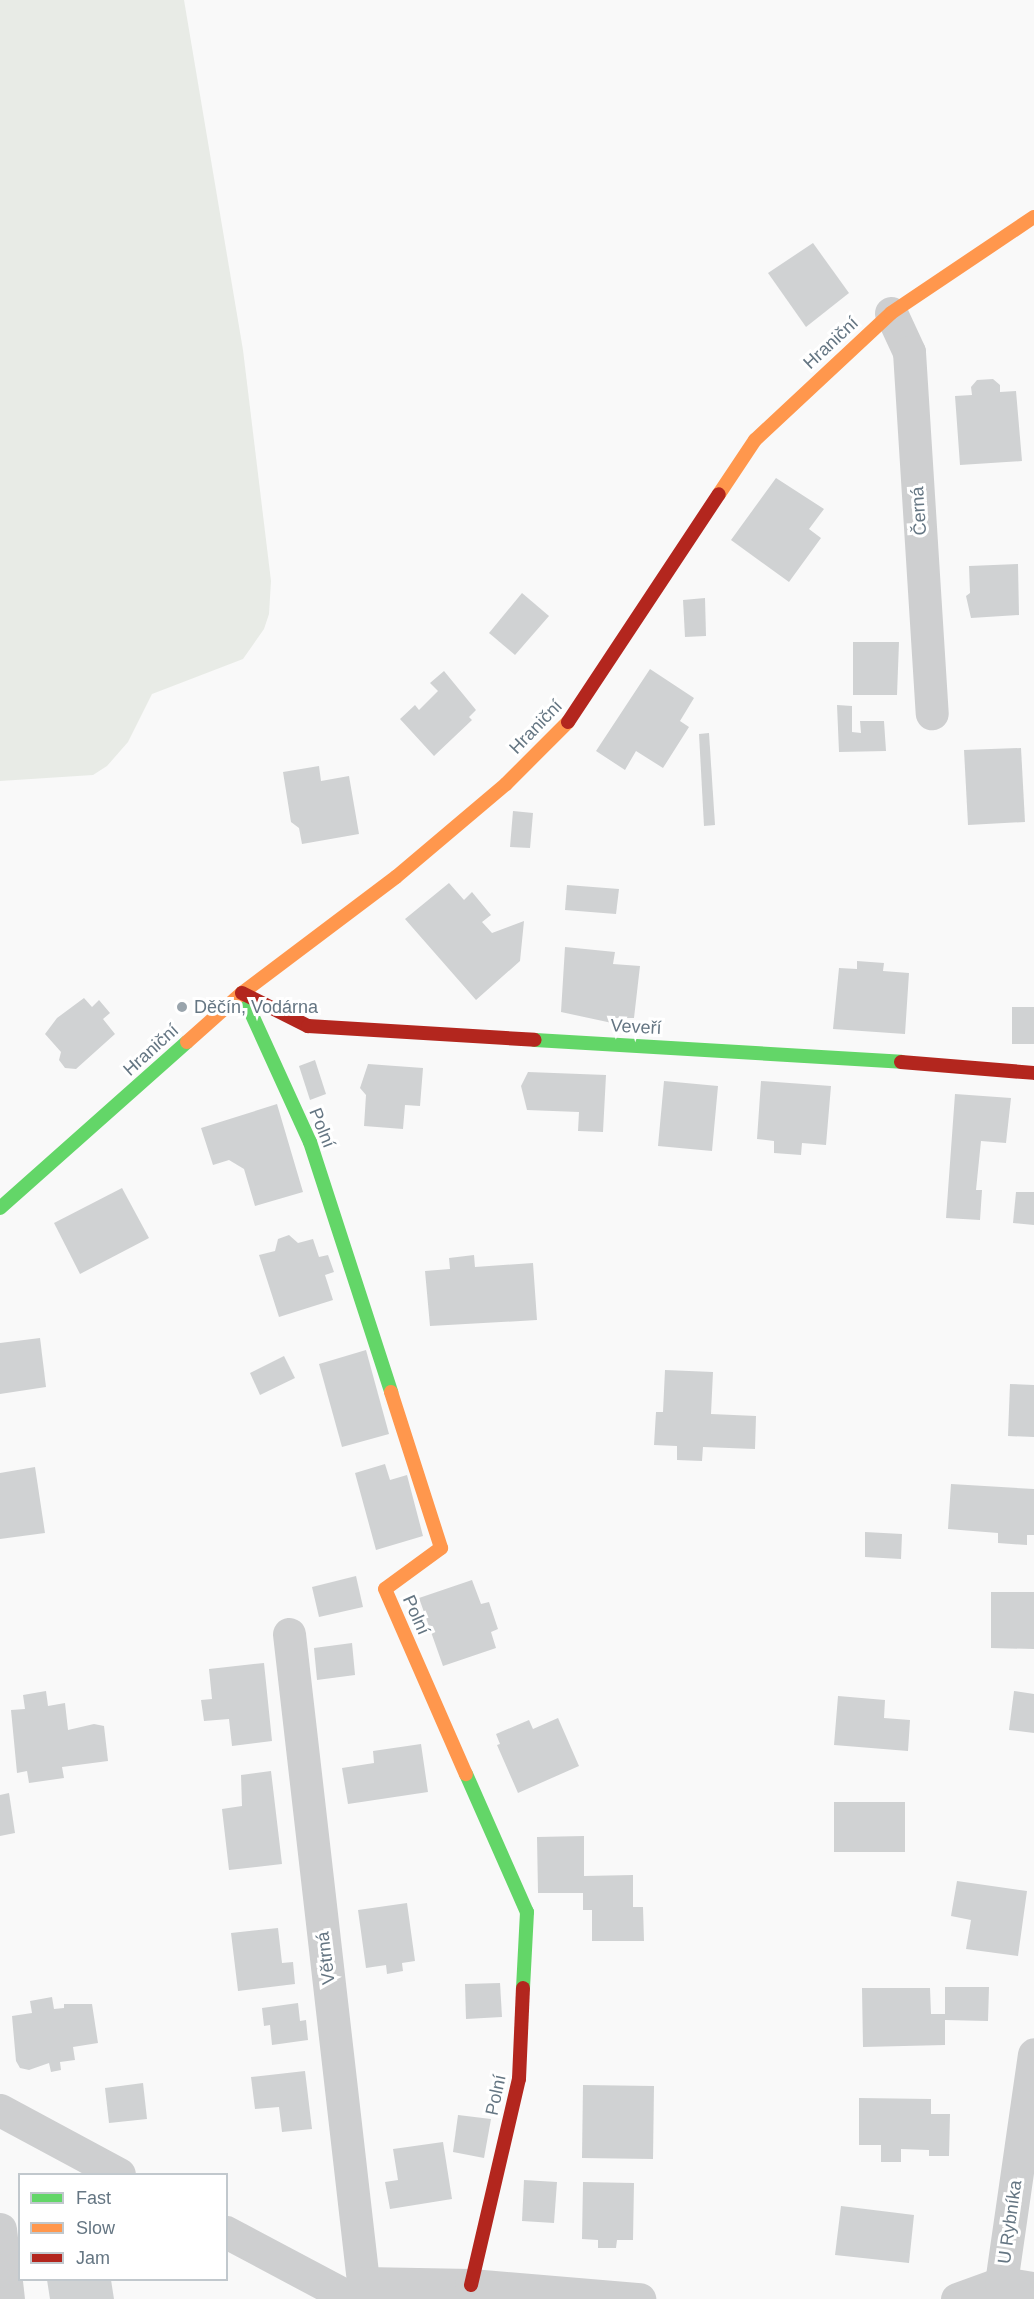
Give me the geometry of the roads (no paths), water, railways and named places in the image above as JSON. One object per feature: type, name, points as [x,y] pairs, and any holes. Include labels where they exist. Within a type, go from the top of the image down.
[{"type":"street","name":"Hraniční","points":[[0,1208],[242,993],[396,877],[506,784],[574,716],[755,440],[891,313],[1034,217]]},
{"type":"street","name":"Černá","points":[[891,313],[909,352],[932,713]]},
{"type":"street","name":"Veveří","points":[[242,993],[308,1026],[950,1065],[1034,1073]]},
{"type":"street","name":"Polní","points":[[242,993],[310,1142],[441,1548],[385,1589],[527,1912],[519,2079],[471,2285]]},
{"type":"street","name":"Větrná","points":[[289,1634],[360,2294]]},
{"type":"street","name":"U Rybníka","points":[[1001,2283],[1034,2054]]},
{"type":"street","points":[[0,2110],[115,2173]]},
{"type":"street","points":[[0,2229],[8,2299]]},
{"type":"street","points":[[228,2233],[360,2294],[471,2285],[573,2297],[639,2299]]},
{"type":"street","points":[[957,2299],[1001,2283],[1034,2288]]},
{"type":"place","name":"Děčín, Vodárna","points":[[182,1007]]}]
